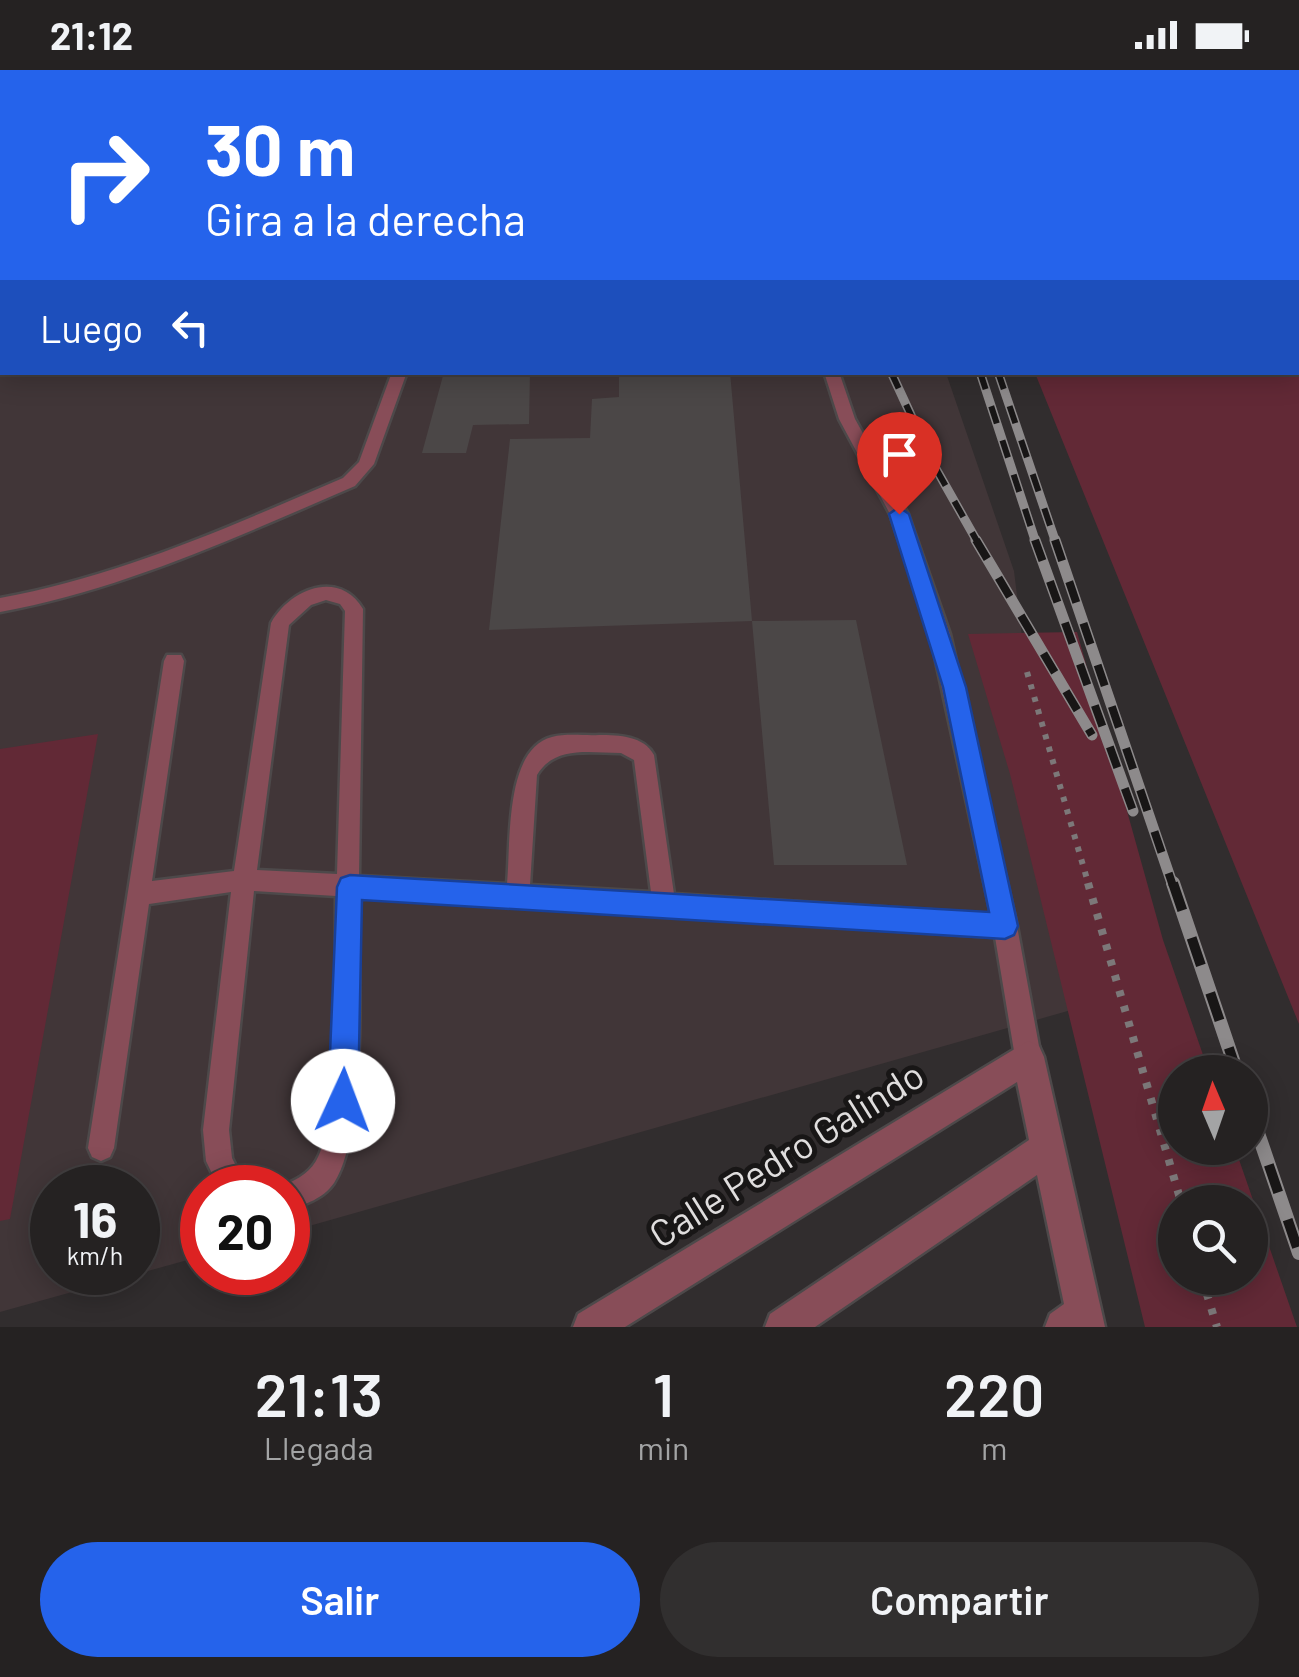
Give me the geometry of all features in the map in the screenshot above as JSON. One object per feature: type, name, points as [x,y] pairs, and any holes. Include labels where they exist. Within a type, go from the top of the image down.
[{"type":"street","points":[[1028,1056],[1078,1322]]},
{"type":"street","name":"Calle Pedro Galindo","points":[[591,1327],[1028,1056]]},
{"type":"street","points":[[783,1327],[1048,1147]]},
{"type":"lane","points":[[0,606],[38,600],[175,556],[349,482],[366,464],[399,375]]},
{"type":"lane","points":[[833,375],[847,419],[899,514],[940,634],[1005,926],[1028,1056]]},
{"type":"lane","points":[[220,1165],[216,1130],[244,880],[280,622],[294,603],[328,593],[344,597],[354,608],[350,887],[343,1101],[333,1161],[310,1187]]},
{"type":"lane","points":[[101,1148],[174,661]]},
{"type":"lane","points":[[518,895],[527,774],[537,757],[554,745],[623,744],[640,751],[648,762],[664,906]]},
{"type":"lane","points":[[140,894],[244,880],[1005,926]]},
{"type":"path","points":[[1027,672],[1175,1185]]},
{"type":"path","points":[[1207,1295],[1216,1327]]},
{"type":"shaded area","points":[[0,375],[947,375],[1014,571],[1039,775],[1110,999],[310,1226],[310,1165],[180,1165],[180,1262],[160,1268],[160,1165],[30,1165],[30,1295],[61,1295],[0,1312]]},
{"type":"shaded area","points":[[1036,375],[1299,375],[1299,1024]]},
{"type":"shaded area","points":[[1077,632],[1163,940],[1203,1055],[1158,1055],[1158,1165],[1241,1165],[1248,1185],[1158,1185],[1158,1295],[1268,1295],[1268,1243],[1297,1327],[1145,1327],[1010,774],[968,634]]},
{"type":"shaded area","points":[[98,734],[10,1219],[0,1221],[0,749]]},
{"type":"building","points":[[443,375],[530,375],[529,424],[473,425],[466,453],[422,453]]},
{"type":"building","points":[[619,375],[730,375],[752,621],[489,630],[510,439],[590,438],[592,399],[619,397]]},
{"type":"building","points":[[856,620],[907,865],[774,865],[752,621]]},
{"type":"railway","points":[[892,375],[935,467],[978,543]]},
{"type":"railway","points":[[981,375],[1035,541]]},
{"type":"railway","points":[[999,375],[1056,543]]},
{"type":"railway","points":[[976,540],[1092,735]]},
{"type":"railway","points":[[1055,540],[1173,886]]},
{"type":"railway","points":[[1035,541],[1133,811]]},
{"type":"railway","points":[[1173,883],[1231,1055]]},
{"type":"railway","points":[[1268,1163],[1299,1253]]},
{"type":"route","points":[[343,1101],[350,887],[1005,926],[955,687],[899,514]]}]
